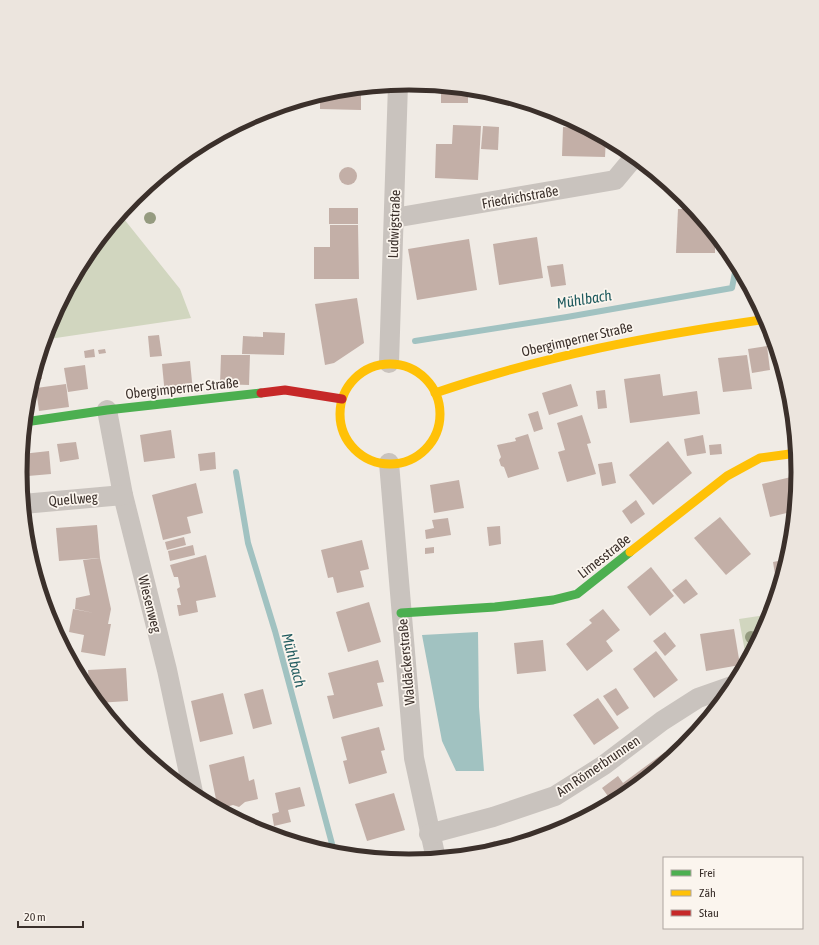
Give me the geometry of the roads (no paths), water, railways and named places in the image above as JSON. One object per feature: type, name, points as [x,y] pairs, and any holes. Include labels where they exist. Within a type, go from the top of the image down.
[{"type":"street","name":"Ludwigstraße","points":[[389,363],[398,90]]},
{"type":"street","name":"Friedrichstraße","points":[[394,218],[615,180],[631,161]]},
{"type":"street","name":"Obergimperner Straße","points":[[435,393],[470,380],[520,366],[615,343],[760,320]]},
{"type":"street","points":[[389,363],[410,367],[426,379],[435,393],[440,418],[434,438],[420,454],[401,463],[380,463],[360,455],[346,439],[340,419],[342,399],[352,380],[369,368],[389,363]]},
{"type":"street","name":"Obergimperner Straße","points":[[30,421],[107,410],[285,390],[342,399]]},
{"type":"street","name":"Wiesenweg","points":[[107,410],[123,495],[166,670],[192,787]]},
{"type":"street","name":"Limesstraße","points":[[401,613],[495,607],[558,599],[577,594],[734,471],[760,458],[791,454]]},
{"type":"street","name":"Waldäckerstraße","points":[[389,463],[414,758],[429,834],[435,854]]},
{"type":"street","name":"Quellweg","points":[[28,504],[123,495]]},
{"type":"street","name":"Am Römerbrunnen","points":[[429,834],[493,817],[555,796],[604,765],[662,721],[698,698],[725,688]]},
{"type":"water","points":[[478,632],[479,707],[484,771],[456,771],[442,741],[422,635]]},
{"type":"waterway","name":"Mühlbach","points":[[415,341],[567,317],[732,288],[735,272]]},
{"type":"waterway","name":"Mühlbach","points":[[236,472],[248,543],[275,631],[333,847]]}]
